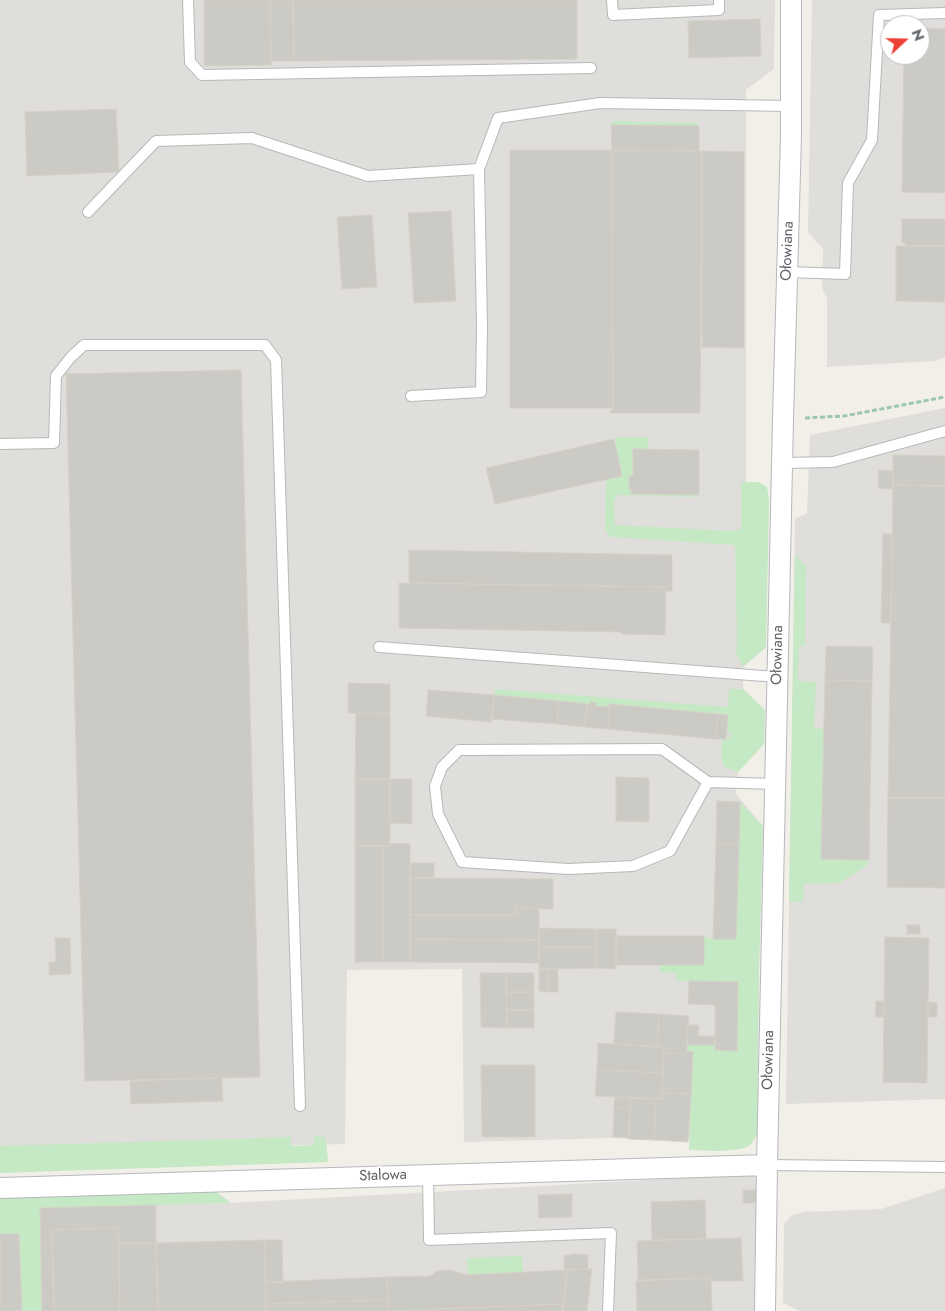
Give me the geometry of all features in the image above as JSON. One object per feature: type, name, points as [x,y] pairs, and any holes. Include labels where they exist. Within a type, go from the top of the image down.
[{"type":"street","name":"Ołowiana","points":[[765,1311],[791,106],[791,0]]},
{"type":"street","name":"Stalowa","points":[[0,1188],[767,1165]]},
{"type":"lane","points":[[188,0],[190,62],[202,75],[591,68]]},
{"type":"lane","points":[[612,0],[613,15],[719,10],[719,0]]},
{"type":"lane","points":[[787,272],[844,274],[848,183],[872,140],[879,15],[945,13]]},
{"type":"lane","points":[[411,396],[481,392],[482,327],[479,170],[498,118],[600,103],[791,106]]},
{"type":"lane","points":[[88,212],[156,141],[252,138],[368,176],[479,170]]},
{"type":"lane","points":[[0,444],[54,443],[56,376],[71,357],[84,345],[265,345],[276,360],[300,1106]]},
{"type":"lane","points":[[782,463],[833,462],[945,431]]},
{"type":"lane","points":[[379,647],[778,677]]},
{"type":"lane","points":[[708,782],[670,851],[633,866],[568,869],[462,862],[438,814],[435,786],[442,767],[459,750],[662,750],[708,782],[775,784]]},
{"type":"lane","points":[[767,1165],[945,1167]]},
{"type":"lane","points":[[428,1175],[429,1240],[611,1233],[608,1311]]},
{"type":"path","points":[[783,419],[844,416],[945,397]]},
{"type":"shaded area","points":[[0,0],[775,0],[774,69],[746,90],[746,534],[766,647],[743,667],[743,689],[765,710],[764,744],[738,772],[736,794],[763,826],[757,1134],[464,1142],[462,969],[347,970],[345,1144],[0,1153]]},
{"type":"shaded area","points":[[812,0],[945,0],[945,357],[935,361],[827,367],[827,298],[822,289],[823,249],[808,232]]},
{"type":"shaded area","points":[[945,408],[945,1099],[786,1104],[795,518],[807,514],[810,435]]},
{"type":"shaded area","points":[[758,1174],[756,1311],[0,1311],[0,1209],[231,1203]]},
{"type":"shaded area","points":[[945,1188],[945,1311],[800,1311],[783,1303],[784,1224],[792,1215],[804,1212],[881,1209]]},
{"type":"green space","points":[[614,121],[697,123],[699,126],[609,125]]},
{"type":"green space","points":[[619,437],[648,437],[648,449],[633,449],[633,476],[629,476],[629,489],[632,494],[699,495],[699,497],[618,495],[614,500],[615,525],[730,531],[741,529],[741,482],[759,482],[767,487],[769,500],[766,647],[743,667],[736,653],[735,545],[611,537],[605,530],[606,479],[622,476],[614,439]]},
{"type":"green space","points":[[795,555],[806,566],[805,646],[799,646],[798,681],[816,682],[814,728],[824,729],[822,859],[869,860],[866,866],[840,883],[804,884],[803,902],[789,902]]},
{"type":"green space","points":[[495,689],[728,707],[729,689],[743,689],[765,710],[764,744],[738,772],[723,766],[721,755],[722,739],[730,738],[731,733],[726,732],[727,715],[609,704],[609,707],[595,706],[595,703],[590,702],[590,704],[494,695]]},
{"type":"green space","points":[[740,802],[763,826],[757,1134],[749,1146],[741,1149],[721,1151],[689,1150],[693,1052],[687,1051],[687,1045],[715,1045],[715,1050],[737,1050],[738,982],[676,981],[676,973],[659,972],[660,965],[704,965],[704,936],[713,939],[736,939]]},
{"type":"green space","points":[[314,1136],[324,1137],[326,1140],[328,1162],[0,1173],[0,1146],[291,1137],[291,1146],[314,1145]]},
{"type":"green space","points":[[211,1188],[231,1203],[40,1208],[42,1311],[22,1311],[19,1234],[0,1234],[0,1195]]},
{"type":"green space","points":[[522,1256],[523,1272],[468,1275],[467,1258]]},
{"type":"building","points":[[204,0],[270,0],[271,65],[204,66]]},
{"type":"building","points":[[270,0],[293,0],[294,61],[271,61]]},
{"type":"building","points":[[293,0],[577,0],[577,59],[294,61]]},
{"type":"building","points":[[760,19],[761,56],[689,58],[688,21]]},
{"type":"building","points":[[930,28],[945,29],[945,193],[902,192],[904,65],[930,65]]},
{"type":"building","points":[[116,109],[119,172],[27,176],[25,112]]},
{"type":"building","points":[[611,125],[699,126],[699,151],[612,150]]},
{"type":"building","points":[[510,150],[612,150],[613,408],[510,408]]},
{"type":"building","points":[[612,150],[702,151],[700,413],[610,413],[613,408]]},
{"type":"building","points":[[702,151],[744,152],[744,348],[702,347]]},
{"type":"building","points":[[451,211],[456,301],[414,303],[408,213]]},
{"type":"building","points":[[372,215],[377,287],[342,289],[337,217]]},
{"type":"building","points":[[902,219],[945,219],[945,246],[905,246],[905,243],[902,243]]},
{"type":"building","points":[[896,246],[945,246],[945,302],[896,301]]},
{"type":"building","points":[[241,370],[260,1077],[85,1081],[66,374]]},
{"type":"building","points":[[614,439],[622,476],[495,504],[486,468]]},
{"type":"building","points":[[633,449],[699,450],[699,495],[631,494],[629,476],[633,476]]},
{"type":"building","points":[[893,455],[945,456],[945,486],[893,485]]},
{"type":"building","points":[[879,470],[893,471],[892,489],[878,488]]},
{"type":"building","points":[[893,485],[945,486],[945,798],[888,798]]},
{"type":"building","points":[[883,534],[892,534],[891,623],[881,623]]},
{"type":"building","points":[[409,550],[672,555],[672,591],[666,591],[666,587],[409,583]]},
{"type":"building","points":[[399,583],[666,587],[665,635],[621,634],[621,632],[399,628]]},
{"type":"building","points":[[826,646],[873,647],[872,681],[825,680]]},
{"type":"building","points":[[825,680],[872,681],[869,860],[821,859]]},
{"type":"building","points":[[348,683],[390,684],[390,714],[348,713]]},
{"type":"building","points":[[428,690],[494,695],[491,722],[426,716]]},
{"type":"building","points":[[494,695],[559,701],[557,724],[492,719]]},
{"type":"building","points":[[559,701],[587,704],[585,727],[557,724]]},
{"type":"building","points":[[590,702],[596,703],[595,706],[610,707],[608,729],[585,727],[587,704],[590,704]]},
{"type":"building","points":[[609,704],[718,714],[716,739],[608,729]]},
{"type":"building","points":[[356,713],[390,714],[390,779],[355,779]]},
{"type":"building","points":[[718,714],[728,715],[726,739],[716,739]]},
{"type":"building","points":[[616,777],[649,778],[649,822],[616,821]]},
{"type":"building","points":[[355,779],[390,779],[390,846],[355,846]]},
{"type":"building","points":[[390,779],[412,779],[412,824],[390,823]]},
{"type":"building","points":[[888,798],[945,798],[944,888],[887,887]]},
{"type":"building","points":[[717,801],[740,802],[739,844],[716,843]]},
{"type":"building","points":[[389,843],[410,844],[410,962],[383,962],[383,846],[390,846]]},
{"type":"building","points":[[716,843],[739,844],[736,939],[713,939]]},
{"type":"building","points":[[355,846],[383,846],[383,962],[355,962]]},
{"type":"building","points":[[410,863],[434,863],[434,878],[410,878]]},
{"type":"building","points":[[410,878],[553,879],[553,909],[516,908],[516,915],[410,915]]},
{"type":"building","points":[[516,908],[539,909],[539,940],[410,939],[410,915],[516,915]]},
{"type":"building","points":[[907,925],[920,925],[920,934],[907,934]]},
{"type":"building","points":[[539,928],[596,929],[596,947],[539,947]]},
{"type":"building","points":[[596,929],[616,929],[616,969],[596,968]]},
{"type":"building","points":[[616,936],[704,936],[704,965],[616,965]]},
{"type":"building","points":[[885,937],[929,938],[927,1083],[883,1082]]},
{"type":"building","points":[[55,938],[70,938],[71,974],[49,975],[49,962],[56,962]]},
{"type":"building","points":[[410,939],[539,940],[539,963],[410,962]]},
{"type":"building","points":[[539,947],[596,947],[596,968],[539,969]]},
{"type":"building","points":[[539,969],[548,969],[548,992],[539,991]]},
{"type":"building","points":[[548,969],[558,969],[558,992],[548,992]]},
{"type":"building","points":[[480,973],[506,973],[507,1028],[481,1027]]},
{"type":"building","points":[[506,973],[534,973],[534,992],[506,992]]},
{"type":"building","points":[[689,981],[738,982],[737,1051],[715,1050],[715,1005],[688,1004]]},
{"type":"building","points":[[506,992],[534,992],[534,1010],[507,1010]]},
{"type":"building","points":[[876,1001],[884,1001],[884,1017],[875,1017]]},
{"type":"building","points":[[928,1002],[937,1003],[937,1017],[928,1017]]},
{"type":"building","points":[[507,1010],[534,1010],[534,1028],[507,1028]]},
{"type":"building","points":[[616,1012],[659,1014],[657,1047],[614,1044]]},
{"type":"building","points":[[659,1014],[689,1016],[686,1054],[664,1053],[664,1047],[657,1047]]},
{"type":"building","points":[[688,1025],[699,1025],[698,1036],[715,1036],[715,1045],[687,1045]]},
{"type":"building","points":[[598,1043],[664,1047],[663,1073],[597,1070]]},
{"type":"building","points":[[687,1051],[693,1052],[691,1094],[662,1093],[664,1053],[686,1054]]},
{"type":"building","points":[[481,1065],[535,1065],[535,1137],[482,1137]]},
{"type":"building","points":[[597,1070],[663,1073],[662,1099],[595,1096]]},
{"type":"building","points":[[222,1078],[223,1101],[131,1104],[130,1081]]},
{"type":"building","points":[[662,1093],[691,1094],[688,1142],[654,1140],[656,1099],[662,1099]]},
{"type":"building","points":[[615,1097],[631,1098],[630,1109],[614,1108]]},
{"type":"building","points":[[631,1098],[656,1099],[654,1140],[628,1139]]},
{"type":"building","points":[[614,1108],[630,1109],[629,1138],[613,1137]]},
{"type":"building","points":[[743,1190],[756,1190],[756,1203],[743,1203]]},
{"type":"building","points":[[572,1194],[572,1217],[539,1218],[538,1195]]},
{"type":"building","points":[[705,1200],[706,1239],[652,1240],[651,1202]]},
{"type":"building","points":[[156,1205],[156,1243],[119,1243],[118,1228],[52,1230],[54,1311],[42,1311],[40,1208]]},
{"type":"building","points":[[118,1228],[120,1311],[54,1311],[52,1230]]},
{"type":"building","points":[[0,1234],[19,1234],[22,1311],[0,1311]]},
{"type":"building","points":[[741,1238],[743,1281],[711,1281],[711,1278],[638,1280],[637,1241]]},
{"type":"building","points":[[264,1240],[266,1311],[158,1311],[156,1243]]},
{"type":"building","points":[[264,1240],[282,1240],[283,1283],[266,1282]]},
{"type":"building","points":[[119,1243],[156,1243],[158,1311],[120,1311]]},
{"type":"building","points":[[574,1254],[588,1255],[588,1269],[564,1270],[564,1256]]},
{"type":"building","points":[[592,1269],[587,1311],[563,1311],[567,1270]]},
{"type":"building","points":[[450,1270],[468,1275],[567,1270],[563,1304],[388,1311],[387,1277],[430,1276],[438,1271]]},
{"type":"building","points":[[387,1277],[388,1300],[266,1304],[266,1282]]},
{"type":"building","points":[[711,1278],[712,1311],[637,1311],[636,1281]]},
{"type":"building","points":[[388,1300],[388,1311],[266,1311],[266,1304]]},
{"type":"building","points":[[563,1304],[563,1311],[388,1311]]}]
